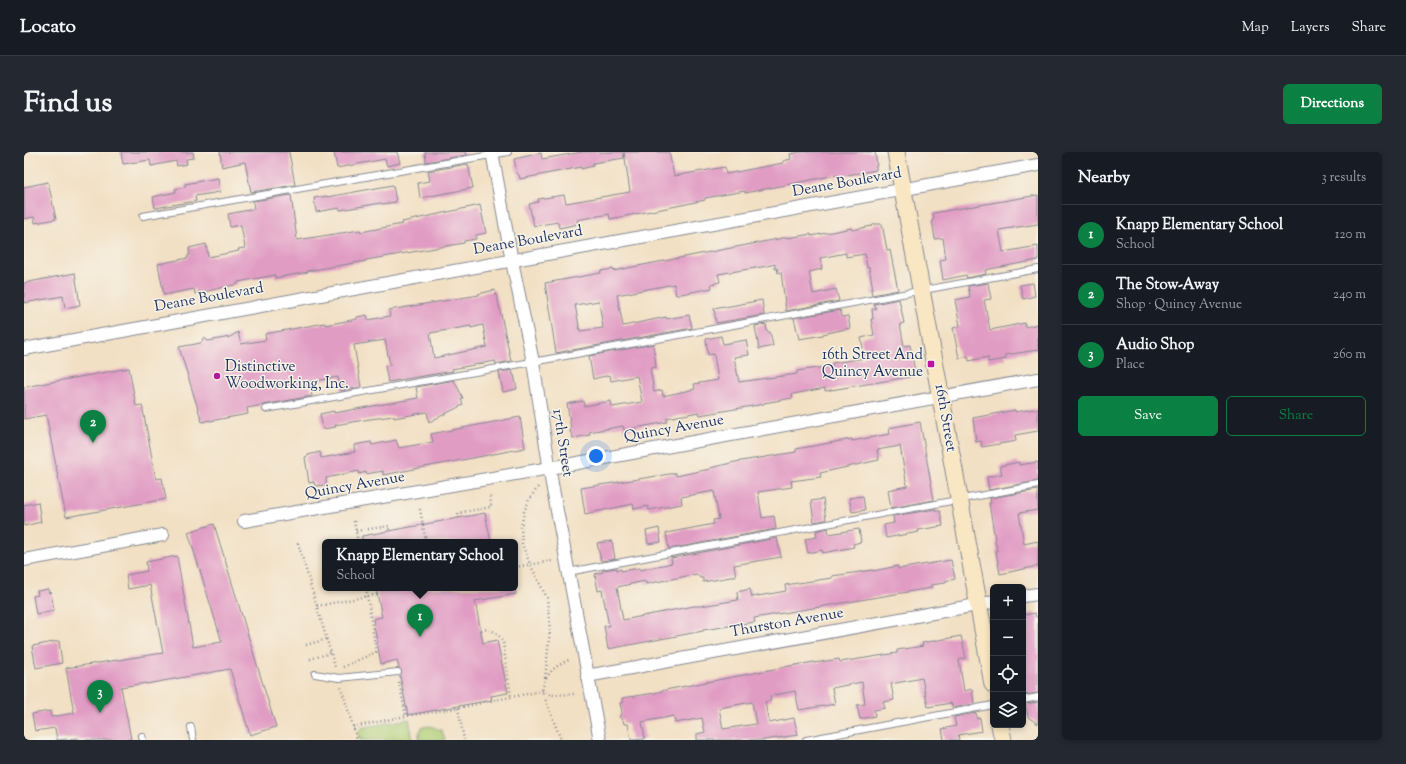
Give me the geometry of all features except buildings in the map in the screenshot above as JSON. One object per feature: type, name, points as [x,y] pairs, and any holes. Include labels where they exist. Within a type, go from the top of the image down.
[{"type":"street","name":"16th Street","points":[[896,152],[959,500],[986,603],[991,656]]},
{"type":"street","name":"17th Street","points":[[492,153],[533,362],[568,572],[600,740]]},
{"type":"street","name":"Deane Boulevard","points":[[24,349],[1038,165]]},
{"type":"street","name":"Quincy Avenue","points":[[244,521],[550,468],[1038,379]]},
{"type":"street","points":[[24,560],[163,535]]},
{"type":"street","points":[[1026,596],[1038,594]]},
{"type":"street","name":"Thurston Avenue","points":[[587,676],[986,603]]},
{"type":"street","points":[[1001,728],[1003,740]]},
{"type":"lane","points":[[143,216],[492,153],[508,152]]},
{"type":"lane","points":[[266,409],[1038,270]]},
{"type":"lane","points":[[568,572],[1038,485]]},
{"type":"lane","points":[[315,674],[339,678],[398,672]]},
{"type":"lane","points":[[1026,699],[1038,697]]},
{"type":"lane","points":[[806,740],[990,706]]},
{"type":"lane","points":[[192,727],[194,740]]},
{"type":"path","points":[[538,487],[529,500],[524,512],[521,527],[522,544],[547,598],[550,630],[545,679],[542,691],[561,740]]},
{"type":"path","points":[[459,518],[458,513],[491,507],[490,496]]},
{"type":"path","points":[[420,509],[425,539]]},
{"type":"path","points":[[354,521],[357,539]]},
{"type":"path","points":[[356,531],[389,526],[390,531]]},
{"type":"path","points":[[298,543],[336,670],[376,652],[366,591]]},
{"type":"path","points":[[518,566],[552,561]]},
{"type":"path","points":[[317,606],[379,594]]},
{"type":"path","points":[[481,630],[491,630],[500,637],[503,643],[511,697]]},
{"type":"path","points":[[306,644],[327,639]]},
{"type":"path","points":[[310,659],[331,653]]},
{"type":"path","points":[[545,679],[553,669],[561,663],[569,660]]},
{"type":"path","points":[[398,672],[406,716]]},
{"type":"path","points":[[339,678],[357,740]]},
{"type":"path","points":[[353,727],[542,691],[551,695],[575,694]]},
{"type":"path","points":[[458,708],[464,740]]},
{"type":"green space","points":[[409,719],[413,740],[360,740],[358,734],[361,728]]},
{"type":"green space","points":[[431,726],[442,731],[445,740],[419,740],[419,734],[422,727]]},
{"type":"place","name":"16th Street And Quincy Avenue","points":[[931,364]]},
{"type":"place","name":"Distinctive Woodworking, Inc.","points":[[217,376]]},
{"type":"place","name":"The Stow-Away","points":[[93,443]]},
{"type":"place","name":"Knapp Elementary School","points":[[420,637]]},
{"type":"place","name":"Audio Shop","points":[[100,713]]}]
